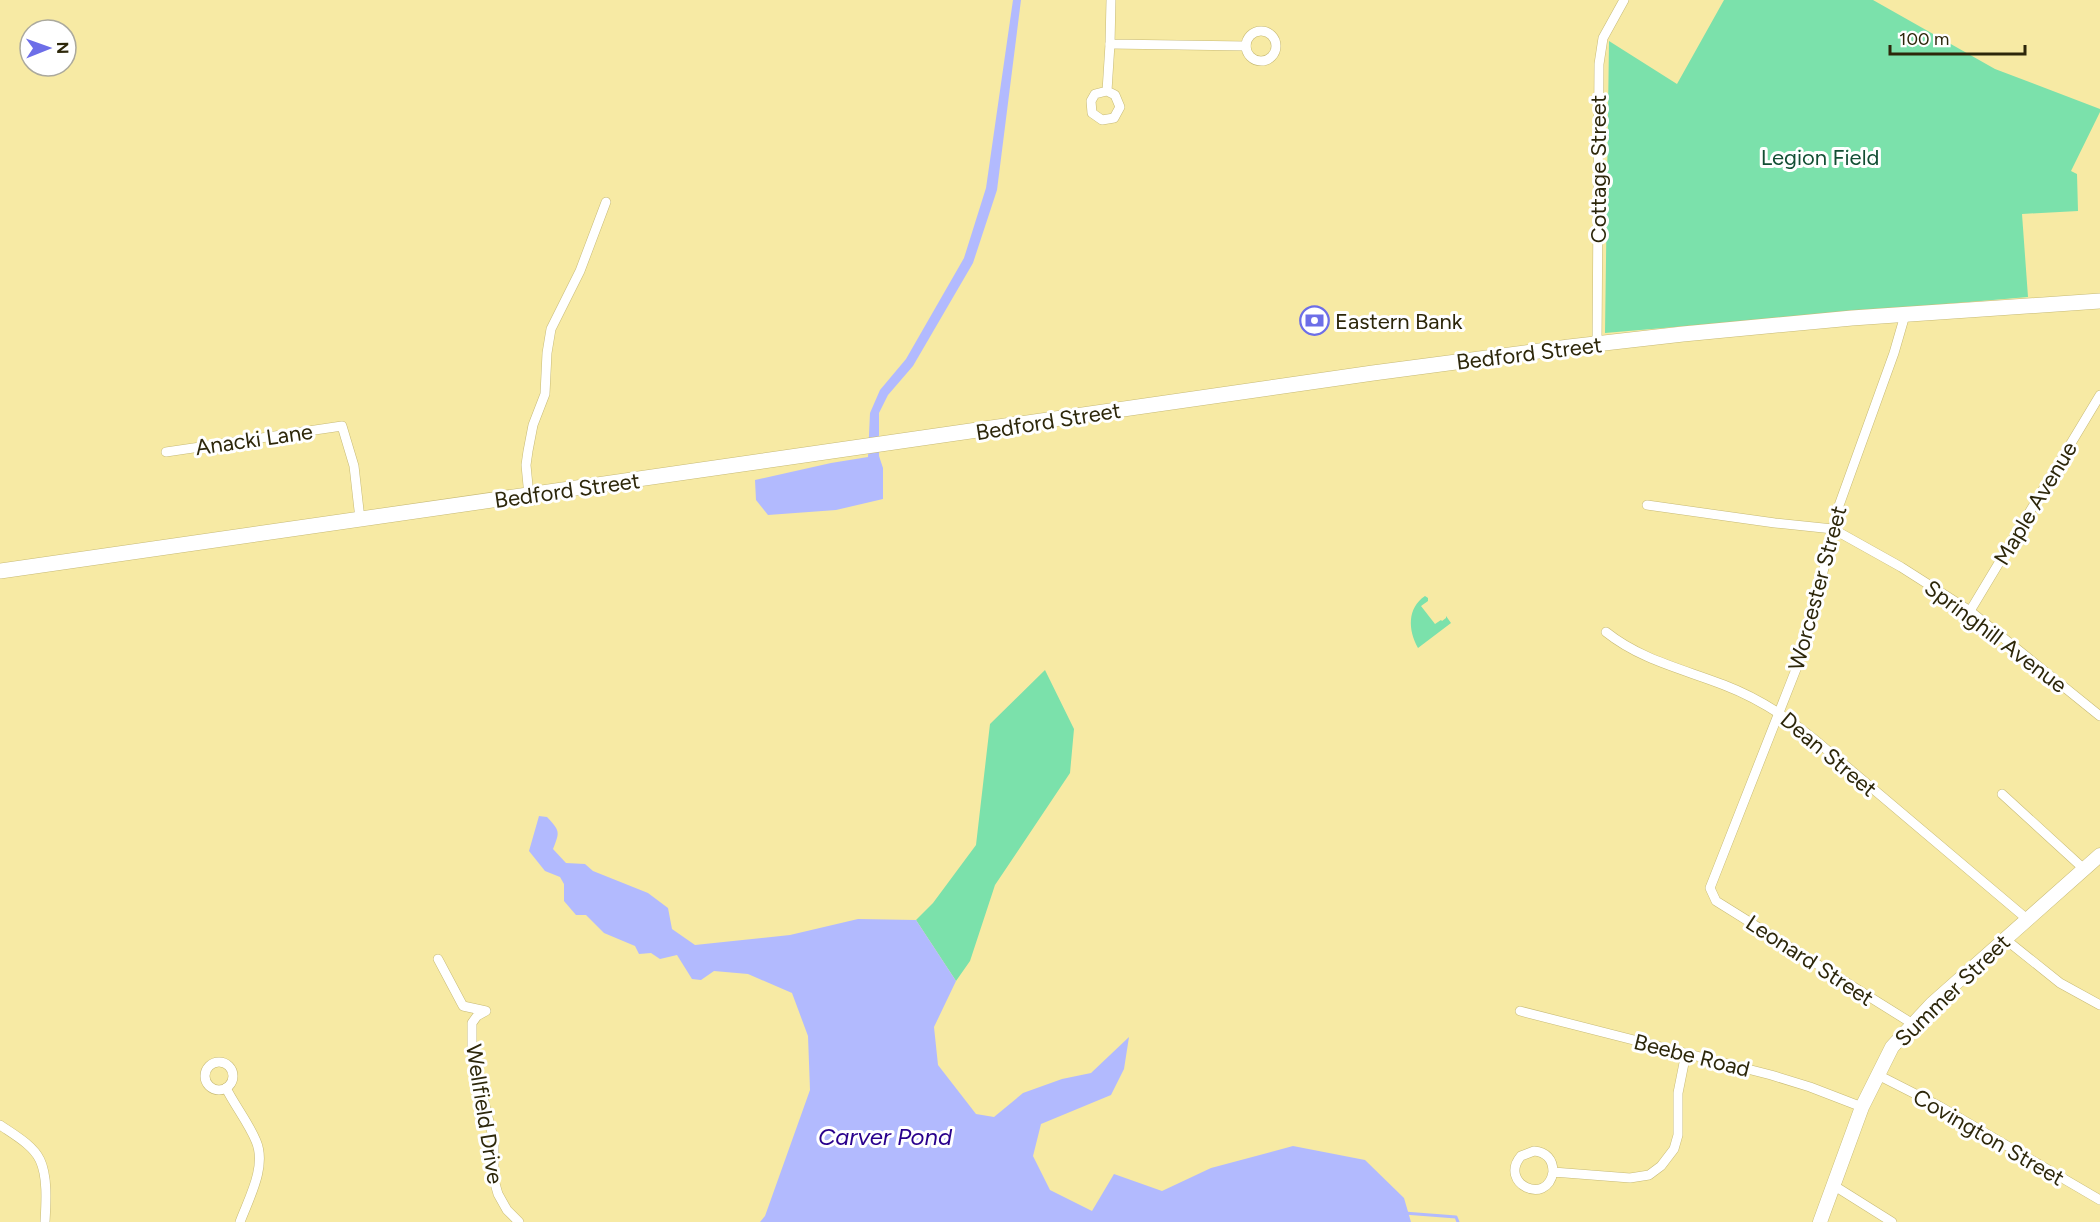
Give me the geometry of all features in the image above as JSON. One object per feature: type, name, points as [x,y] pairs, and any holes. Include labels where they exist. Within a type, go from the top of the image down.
[{"type":"main road","name":"Bedford Street","points":[[0,571],[1373,373],[1597,344],[1800,323],[2100,301]]},
{"type":"main road","name":"Summer Street","points":[[1820,1222],[1862,1107],[1892,1047],[1912,1024],[2100,855]]},
{"type":"street","points":[[1107,91],[1111,0]]},
{"type":"street","name":"Cottage Street","points":[[1597,344],[1599,64],[1603,38],[1624,0]]},
{"type":"street","points":[[1110,44],[1246,46]]},
{"type":"street","points":[[529,496],[526,465],[533,425],[544,394],[551,329],[580,271],[606,202]]},
{"type":"street","name":"Worcester Street","points":[[1711,892],[1710,883],[1779,712],[1809,630],[1842,497],[1894,353],[1905,315]]},
{"type":"street","name":"Maple Avenue","points":[[1970,611],[2100,395]]},
{"type":"street","name":"Anacki Lane","points":[[166,452],[342,426],[356,478],[360,519]]},
{"type":"street","name":"Springhill Avenue","points":[[1647,505],[1833,529],[1901,567],[1970,611],[2100,716]]},
{"type":"street","name":"Dean Street","points":[[1606,632],[1635,652],[1740,692],[1779,712],[1809,734],[2027,919]]},
{"type":"street","points":[[2002,794],[2084,869]]},
{"type":"street","name":"Leonard Street","points":[[1711,892],[1716,901],[1912,1024]]},
{"type":"street","points":[[2005,939],[2060,983],[2100,1005]]},
{"type":"street","name":"Wellfield Drive","points":[[438,959],[463,1006],[486,1011],[477,1016],[472,1023],[472,1054],[494,1141],[494,1180],[498,1194],[507,1210],[519,1222]]},
{"type":"street","name":"Beebe Road","points":[[1520,1011],[1791,1081],[1862,1107]]},
{"type":"street","points":[[1553,1172],[1630,1178],[1649,1175],[1661,1166],[1674,1149],[1678,1135],[1678,1093],[1686,1053]]},
{"type":"street","name":"Covington Street","points":[[1878,1075],[1939,1106],[2100,1200]]},
{"type":"street","points":[[226,1088],[254,1136],[259,1154],[257,1174],[240,1222]]},
{"type":"street","points":[[0,1125],[40,1158],[44,1177],[45,1222]]},
{"type":"street","points":[[1534,1151],[1546,1155],[1552,1163],[1553,1172],[1548,1184],[1533,1190],[1524,1187],[1518,1181],[1515,1168],[1521,1156],[1534,1151]]},
{"type":"street","points":[[1833,1185],[1892,1222]]},
{"type":"green space","name":"Legion Field","points":[[1724,0],[1873,0],[1995,69],[2100,109],[2071,171],[2077,174],[2078,211],[2022,214],[2028,297],[1605,333],[1609,41],[1677,84]]},
{"type":"green space","points":[[1425,596],[1428,601],[1421,606],[1435,624],[1446,616],[1451,623],[1418,648],[1412,634],[1411,620],[1415,607]]},
{"type":"green space","points":[[1045,670],[1074,729],[1070,773],[995,885],[970,961],[956,981],[916,920],[933,903],[976,845],[990,724]]},
{"type":"water","points":[[1013,0],[1021,0],[997,190],[973,263],[913,366],[888,395],[879,413],[879,456],[883,468],[883,499],[836,510],[768,515],[756,500],[755,480],[868,457],[870,413],[880,390],[906,359],[964,258],[986,188]]},
{"type":"water","name":"Carver Pond","points":[[539,816],[547,817],[558,831],[553,849],[566,863],[585,864],[593,871],[648,893],[668,908],[672,929],[695,945],[790,935],[858,919],[916,920],[956,981],[934,1027],[938,1065],[976,1114],[994,1117],[1023,1093],[1062,1079],[1091,1073],[1129,1037],[1124,1069],[1111,1095],[1041,1124],[1033,1156],[1050,1190],[1092,1211],[1114,1174],[1162,1191],[1211,1168],[1293,1146],[1365,1160],[1404,1198],[1411,1222],[760,1222],[765,1216],[810,1090],[808,1036],[792,993],[748,974],[714,971],[701,980],[692,979],[677,955],[660,959],[651,953],[639,954],[635,946],[604,933],[586,915],[576,915],[564,901],[564,884],[560,877],[545,871],[529,851]]},
{"type":"waterway","points":[[1404,1213],[1456,1217],[1458,1222]]},
{"type":"place","name":"Eastern Bank","points":[[1314,321]]}]
